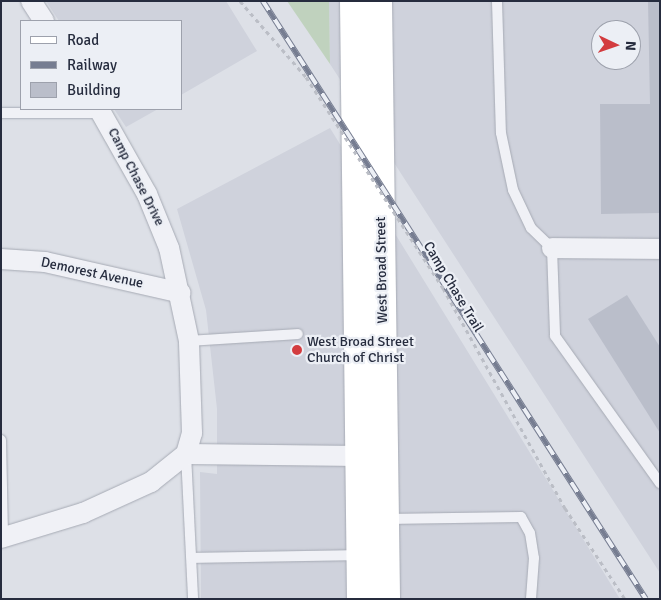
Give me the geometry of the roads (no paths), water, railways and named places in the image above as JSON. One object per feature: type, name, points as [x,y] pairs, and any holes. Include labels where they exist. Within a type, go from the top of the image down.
[{"type":"main road","name":"West Broad Street","points":[[354,1],[361,599]]},
{"type":"main road","name":"West Broad Street","points":[[378,1],[386,599]]},
{"type":"street","points":[[31,1],[43,20]]},
{"type":"street","name":"Camp Chase Drive","points":[[100,111],[160,219],[181,293],[189,340],[194,391],[186,454]]},
{"type":"street","points":[[552,248],[660,249]]},
{"type":"street","name":"Demorest Avenue","points":[[1,259],[44,262],[181,293]]},
{"type":"street","points":[[2,538],[83,513],[151,482],[186,454],[359,456]]},
{"type":"lane","points":[[497,1],[501,133],[514,190],[531,228],[552,248],[556,336],[660,483]]},
{"type":"lane","points":[[1,113],[100,111]]},
{"type":"lane","points":[[189,340],[298,334]]},
{"type":"lane","points":[[1,440],[2,538]]},
{"type":"lane","points":[[186,454],[194,599]]},
{"type":"lane","points":[[385,519],[521,517],[530,533],[534,558],[531,599]]},
{"type":"lane","points":[[192,558],[360,555]]},
{"type":"railway","points":[[263,1],[646,599]]},
{"type":"place","name":"West Broad Street Church of Christ","points":[[297,350]]}]
